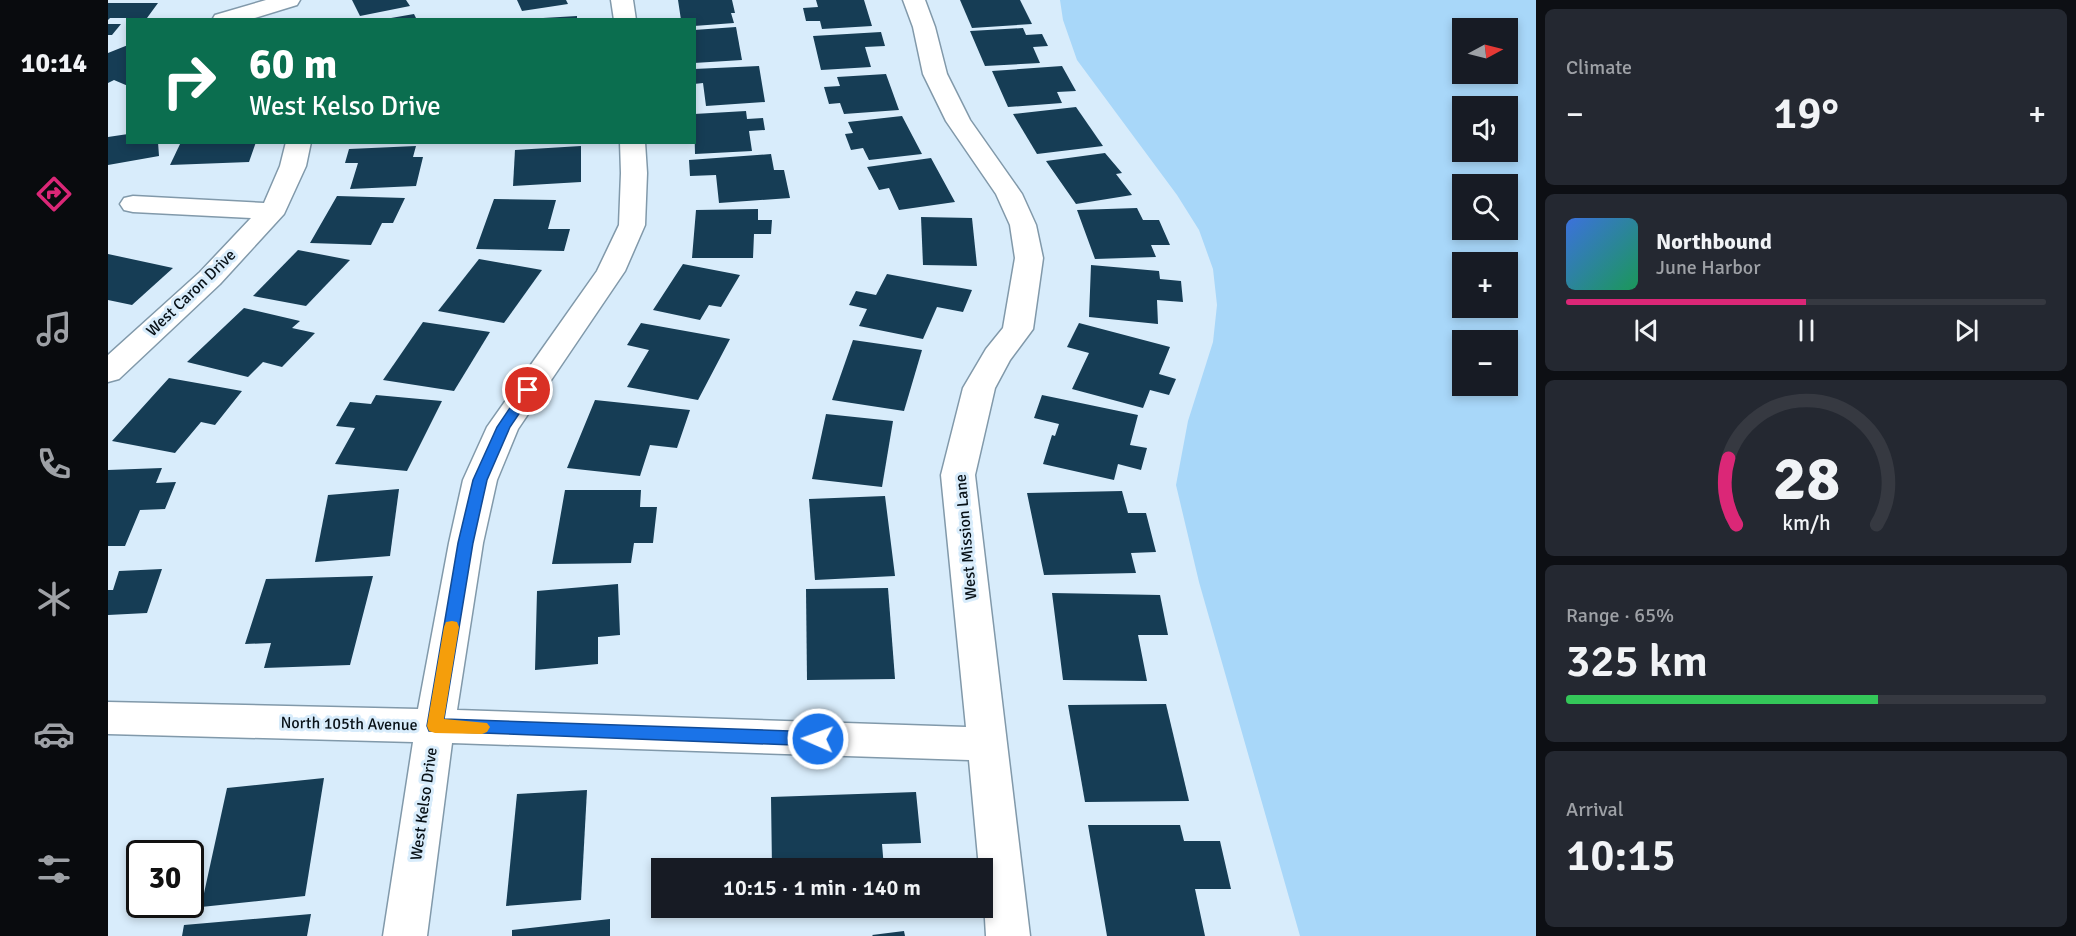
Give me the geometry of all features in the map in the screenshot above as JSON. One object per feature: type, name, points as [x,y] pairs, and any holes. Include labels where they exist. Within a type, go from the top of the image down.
[{"type":"street","points":[[622,0],[625,18]]},
{"type":"street","name":"West Mission Lane","points":[[914,0],[924,27],[935,74],[958,121],[1009,194],[1023,225],[1029,258],[1018,329],[997,356],[979,388],[958,475],[1008,936]]},
{"type":"street","points":[[232,18],[296,3]]},
{"type":"street","name":"West Caron Drive","points":[[108,372],[210,278],[272,211],[293,166],[298,144]]},
{"type":"street","name":"West Kelso Drive","points":[[405,936],[435,726],[466,543],[480,480],[503,427],[610,271],[632,225],[633,144]]},
{"type":"street","points":[[133,204],[272,211]]},
{"type":"street","name":"North 105th Avenue","points":[[108,718],[986,744]]},
{"type":"shaded area","points":[[1060,0],[1536,0],[1536,936],[1300,936],[1199,582],[1176,485],[1188,421],[1213,342],[1217,305],[1213,269],[1199,230],[1177,195],[1077,60],[1063,20]]},
{"type":"building","points":[[352,0],[406,0],[410,6],[360,16]]},
{"type":"building","points":[[517,0],[566,0],[568,4],[522,11]]},
{"type":"building","points":[[678,0],[732,0],[735,13],[731,13],[734,23],[696,26],[696,18],[681,18]]},
{"type":"building","points":[[816,0],[864,0],[872,26],[822,29],[820,21],[806,21],[803,8],[818,7]]},
{"type":"building","points":[[960,0],[1020,0],[1032,24],[972,28]]},
{"type":"building","points":[[108,3],[158,3],[147,18],[110,18],[108,20]]},
{"type":"building","points":[[414,14],[416,18],[391,18]]},
{"type":"building","points":[[577,16],[577,18],[543,18]]},
{"type":"building","points":[[108,24],[121,24],[112,35],[108,35]]},
{"type":"building","points":[[736,27],[742,60],[696,63],[696,30]]},
{"type":"building","points":[[1023,28],[1026,35],[1042,34],[1048,46],[1033,47],[1040,63],[985,66],[970,31]]},
{"type":"building","points":[[881,32],[885,46],[865,47],[871,67],[821,70],[813,36]]},
{"type":"building","points":[[126,46],[126,85],[114,80],[108,83],[108,53]]},
{"type":"building","points":[[759,66],[765,102],[706,106],[703,83],[696,84],[696,69]]},
{"type":"building","points":[[1062,66],[1076,91],[1057,92],[1062,103],[1008,107],[992,71]]},
{"type":"building","points":[[886,74],[899,110],[844,114],[840,103],[829,104],[824,87],[840,86],[837,77]]},
{"type":"building","points":[[1076,107],[1103,146],[1037,154],[1013,114]]},
{"type":"building","points":[[746,111],[747,119],[763,118],[765,130],[749,131],[752,151],[695,154],[696,114]]},
{"type":"building","points":[[902,116],[922,154],[869,160],[863,148],[851,150],[845,134],[853,133],[848,122]]},
{"type":"building","points":[[126,134],[126,144],[158,144],[159,156],[108,165],[108,137]]},
{"type":"building","points":[[180,144],[255,144],[249,162],[170,165]]},
{"type":"building","points":[[416,146],[413,157],[423,157],[416,186],[350,189],[358,163],[345,163],[349,149]]},
{"type":"building","points":[[581,146],[581,182],[513,186],[515,150]]},
{"type":"building","points":[[1105,153],[1122,173],[1116,174],[1132,195],[1076,204],[1046,161]]},
{"type":"building","points":[[771,154],[774,170],[784,170],[790,198],[719,203],[716,175],[690,176],[689,160]]},
{"type":"building","points":[[931,158],[955,202],[899,210],[889,188],[879,190],[867,167]]},
{"type":"building","points":[[337,196],[405,198],[393,223],[382,223],[371,245],[310,243]]},
{"type":"building","points":[[494,199],[556,200],[548,229],[570,229],[564,251],[476,249]]},
{"type":"building","points":[[1137,208],[1143,220],[1159,220],[1170,245],[1151,245],[1156,257],[1095,259],[1077,210]]},
{"type":"building","points":[[758,209],[758,220],[772,220],[771,234],[754,234],[753,258],[692,258],[696,210]]},
{"type":"building","points":[[921,217],[972,218],[977,266],[923,265]]},
{"type":"building","points":[[298,250],[350,260],[306,306],[253,296]]},
{"type":"building","points":[[108,254],[173,268],[132,305],[108,300]]},
{"type":"building","points":[[479,259],[542,270],[504,323],[438,311]]},
{"type":"building","points":[[683,264],[740,275],[721,307],[709,305],[700,320],[653,310]]},
{"type":"building","points":[[1091,265],[1159,271],[1160,279],[1181,281],[1183,302],[1157,300],[1158,324],[1089,317]]},
{"type":"building","points":[[887,274],[972,290],[963,312],[937,307],[923,339],[859,326],[867,309],[849,305],[856,291],[876,295]]},
{"type":"building","points":[[244,308],[300,321],[292,328],[315,333],[282,367],[263,362],[248,377],[187,362]]},
{"type":"building","points":[[423,322],[490,332],[454,391],[383,380]]},
{"type":"building","points":[[641,323],[730,339],[698,400],[627,387],[649,350],[627,345]]},
{"type":"building","points":[[1079,323],[1170,347],[1159,374],[1176,379],[1169,395],[1150,390],[1143,408],[1072,389],[1089,353],[1067,347]]},
{"type":"building","points":[[853,340],[922,350],[904,411],[832,400]]},
{"type":"building","points":[[169,378],[242,391],[215,425],[201,422],[175,453],[112,441]]},
{"type":"building","points":[[376,395],[442,401],[407,471],[335,464],[355,428],[336,426],[350,402],[371,404]]},
{"type":"building","points":[[1042,395],[1138,415],[1130,445],[1147,448],[1141,470],[1118,464],[1114,480],[1043,464],[1052,435],[1055,436],[1059,424],[1034,418]]},
{"type":"building","points":[[595,400],[690,410],[677,448],[650,445],[640,476],[567,468]]},
{"type":"building","points":[[826,414],[893,421],[882,487],[812,479]]},
{"type":"building","points":[[162,468],[156,483],[176,482],[165,509],[140,510],[125,546],[108,546],[108,470]]},
{"type":"building","points":[[399,489],[390,556],[315,562],[328,495]]},
{"type":"building","points":[[565,490],[641,490],[640,507],[657,507],[653,543],[634,543],[631,563],[552,564]]},
{"type":"building","points":[[1122,491],[1128,513],[1146,513],[1156,552],[1131,553],[1136,573],[1044,575],[1027,493]]},
{"type":"building","points":[[885,496],[895,576],[815,580],[809,499]]},
{"type":"building","points":[[162,569],[147,613],[108,615],[108,590],[113,590],[119,571]]},
{"type":"building","points":[[373,576],[350,665],[264,668],[271,643],[245,644],[266,579]]},
{"type":"building","points":[[618,584],[620,635],[598,637],[598,664],[535,670],[537,591]]},
{"type":"building","points":[[888,588],[895,679],[807,680],[806,589]]},
{"type":"building","points":[[1052,593],[1160,595],[1168,635],[1138,635],[1147,681],[1063,680]]},
{"type":"building","points":[[1166,704],[1189,801],[1085,802],[1068,705]]},
{"type":"building","points":[[324,778],[305,896],[204,907],[204,893],[227,788]]},
{"type":"building","points":[[587,790],[581,900],[506,906],[517,794]]},
{"type":"building","points":[[916,792],[921,843],[882,844],[883,858],[772,858],[771,797]]},
{"type":"building","points":[[1088,825],[1180,825],[1184,841],[1220,841],[1231,889],[1195,889],[1205,936],[1107,936]]},
{"type":"building","points":[[311,914],[307,936],[182,936],[184,925]]},
{"type":"building","points":[[610,919],[610,936],[512,936],[512,930]]},
{"type":"building","points":[[904,931],[905,936],[872,935]]},
{"type":"slow traffic","points":[[452,627],[435,726],[482,727]]},
{"type":"route","points":[[528,390],[503,427],[480,480],[466,543],[435,726],[818,739]]}]
